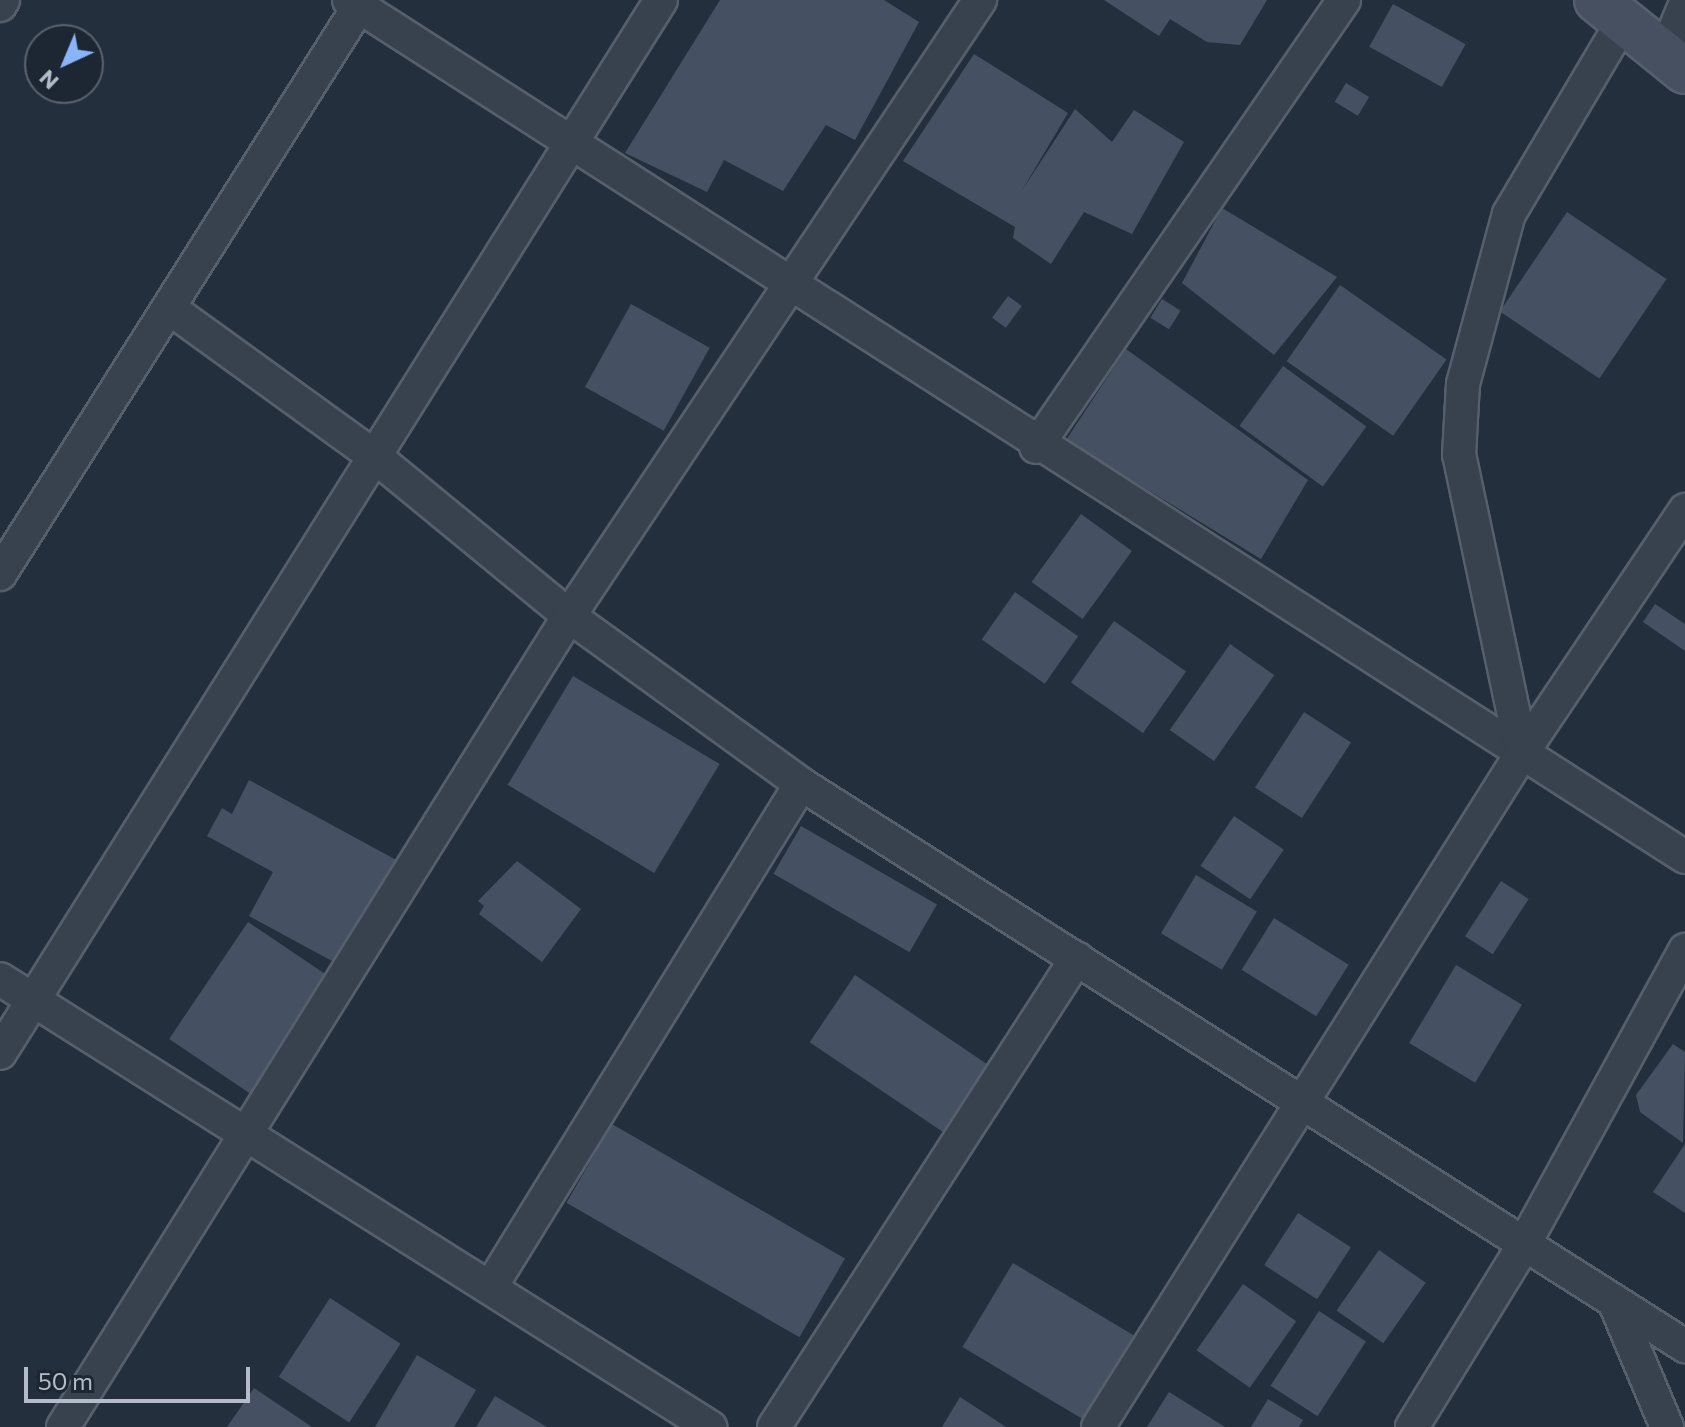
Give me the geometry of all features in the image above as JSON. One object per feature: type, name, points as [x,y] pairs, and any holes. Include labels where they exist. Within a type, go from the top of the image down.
[{"type":"street","points":[[0,1053],[378,459],[568,141],[661,0]]},
{"type":"street","points":[[63,1427],[569,616],[794,285],[980,0]]},
{"type":"street","points":[[1036,447],[1344,0]]},
{"type":"street","points":[[0,574],[172,310],[357,2],[794,285],[1036,447],[1685,857]]},
{"type":"street","points":[[1522,753],[1459,455],[1463,384],[1509,214],[1609,12],[1674,63],[1685,5]]},
{"type":"street","points":[[172,310],[378,459],[569,616],[801,784],[1302,1102],[1522,1248],[1685,1346]]},
{"type":"street","points":[[1098,1427],[1522,753],[1685,510]]},
{"type":"street","points":[[490,1288],[801,784]]},
{"type":"street","points":[[1412,1427],[1522,1248],[1685,950]]},
{"type":"street","points":[[774,1427],[1077,958]]},
{"type":"street","points":[[0,979],[710,1427]]},
{"type":"street","points":[[1614,1301],[1667,1427]]},
{"type":"building","points":[[720,0],[884,0],[919,22],[855,140],[826,125],[783,191],[724,160],[707,192],[625,153]]},
{"type":"building","points":[[1104,0],[1267,0],[1240,45],[1207,42],[1170,19],[1159,36]]},
{"type":"building","points":[[1393,4],[1466,44],[1442,87],[1369,47]]},
{"type":"building","points":[[974,54],[1068,113],[1021,192],[1075,109],[1112,142],[1134,110],[1184,142],[1132,234],[1084,212],[1051,264],[1013,238],[1015,227],[903,161]]},
{"type":"building","points":[[1346,83],[1369,97],[1358,116],[1335,102]]},
{"type":"building","points":[[1222,208],[1337,277],[1274,355],[1182,283]]},
{"type":"building","points":[[1567,212],[1666,279],[1599,379],[1500,311]]},
{"type":"building","points":[[1340,285],[1446,360],[1393,436],[1287,361]]},
{"type":"building","points":[[1008,296],[1022,306],[1006,328],[992,318]]},
{"type":"building","points":[[1162,299],[1181,311],[1169,329],[1150,318]]},
{"type":"building","points":[[631,304],[710,348],[664,431],[585,387]]},
{"type":"building","points":[[1126,349],[1308,480],[1261,559],[1066,440]]},
{"type":"building","points":[[1283,366],[1366,427],[1323,486],[1240,426]]},
{"type":"building","points":[[1081,514],[1132,551],[1083,619],[1032,582]]},
{"type":"building","points":[[1015,592],[1078,636],[1045,684],[982,640]]},
{"type":"building","points":[[1655,604],[1685,624],[1685,651],[1643,622]]},
{"type":"building","points":[[1114,621],[1186,671],[1143,733],[1071,682]]},
{"type":"building","points":[[1230,644],[1274,675],[1214,761],[1170,730]]},
{"type":"building","points":[[573,676],[720,764],[654,873],[508,785]]},
{"type":"building","points":[[1304,712],[1351,742],[1302,818],[1255,787]]},
{"type":"building","points":[[249,780],[400,862],[343,967],[249,916],[273,872],[207,836],[222,808],[232,814]]},
{"type":"building","points":[[1234,816],[1284,850],[1250,899],[1200,866]]},
{"type":"building","points":[[801,826],[937,904],[909,952],[774,874]]},
{"type":"building","points":[[517,861],[581,909],[542,962],[479,914],[484,906],[478,901]]},
{"type":"building","points":[[1196,875],[1257,912],[1222,970],[1161,933]]},
{"type":"building","points":[[1501,881],[1529,899],[1493,954],[1465,936]]},
{"type":"building","points":[[1274,918],[1349,965],[1316,1016],[1242,970]]},
{"type":"building","points":[[248,922],[333,979],[254,1096],[169,1039]]},
{"type":"building","points":[[1456,965],[1522,1005],[1475,1083],[1409,1043]]},
{"type":"building","points":[[855,975],[990,1066],[945,1133],[810,1042]]},
{"type":"building","points":[[1673,1044],[1685,1052],[1683,1143],[1640,1112],[1636,1095]]},
{"type":"building","points":[[612,1124],[845,1258],[799,1337],[566,1203]]},
{"type":"building","points":[[1685,1144],[1685,1213],[1653,1192]]},
{"type":"building","points":[[1298,1213],[1351,1247],[1317,1299],[1264,1265]]},
{"type":"building","points":[[1379,1250],[1426,1283],[1383,1343],[1337,1311]]},
{"type":"building","points":[[1013,1263],[1134,1336],[1083,1420],[963,1347]]},
{"type":"building","points":[[1243,1284],[1296,1321],[1250,1388],[1197,1350]]},
{"type":"building","points":[[330,1298],[400,1344],[349,1423],[279,1377]]},
{"type":"building","points":[[1319,1311],[1366,1341],[1317,1416],[1271,1386]]},
{"type":"building","points":[[417,1355],[476,1390],[454,1427],[375,1427]]},
{"type":"building","points":[[254,1388],[312,1427],[227,1427]]},
{"type":"building","points":[[1169,1392],[1225,1427],[1147,1427]]},
{"type":"building","points":[[495,1396],[547,1427],[476,1427]]},
{"type":"building","points":[[960,1397],[1006,1427],[942,1427]]},
{"type":"building","points":[[1268,1399],[1303,1420],[1299,1427],[1251,1427]]}]
